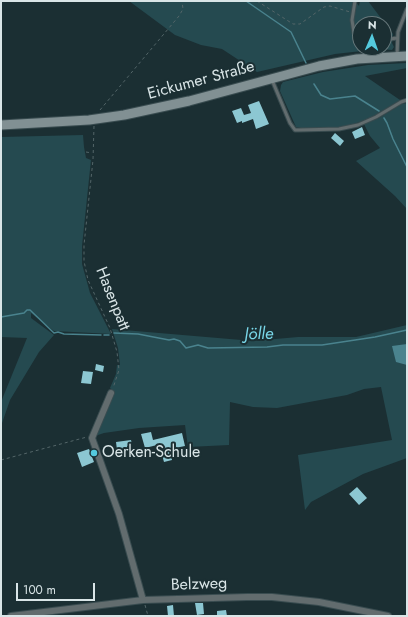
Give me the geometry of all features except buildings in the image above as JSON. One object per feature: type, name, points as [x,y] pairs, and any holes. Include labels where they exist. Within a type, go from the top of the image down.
[{"type":"main road","name":"Eickumer Straße","points":[[1,125],[95,119],[152,110],[320,66],[357,60],[407,56]]},
{"type":"street","points":[[111,393],[92,438],[120,514],[143,600]]},
{"type":"street","name":"Belzweg","points":[[11,616],[143,600],[272,597],[319,602],[388,616]]},
{"type":"lane","points":[[353,16],[356,1]]},
{"type":"lane","points":[[397,56],[397,38],[401,22],[407,9]]},
{"type":"lane","points":[[392,39],[397,38]]},
{"type":"lane","points":[[272,78],[290,123],[295,130],[332,130],[358,125],[407,100]]},
{"type":"path","points":[[95,119],[180,16],[183,9],[182,1]]},
{"type":"path","points":[[258,1],[293,24],[300,24],[324,7],[330,6],[353,13]]},
{"type":"path","name":"Hasenpatt","points":[[95,119],[92,153],[93,160],[84,245],[84,261],[88,280],[110,328],[117,352],[119,370],[111,393]]},
{"type":"path","points":[[86,152],[92,153]]},
{"type":"path","points":[[1,460],[88,437],[92,438]]},
{"type":"path","points":[[143,600],[148,616]]},
{"type":"shaded area","points":[[129,1],[355,1],[359,6],[360,1],[368,1],[379,16],[352,16],[352,52],[335,54],[257,72],[222,49],[201,45],[175,35]]},
{"type":"shaded area","points":[[407,63],[407,68],[365,76],[400,100],[370,118],[351,125],[334,128],[296,127],[280,91],[283,82],[323,72],[368,65]]},
{"type":"shaded area","points":[[407,103],[407,209],[395,196],[356,161],[380,148],[370,136],[364,124],[379,118],[402,104]]},
{"type":"shaded area","points":[[83,135],[86,158],[91,160],[82,246],[82,264],[90,293],[111,334],[54,331],[31,313],[31,318],[54,335],[39,352],[10,400],[1,426],[1,402],[27,338],[1,337],[1,137]]},
{"type":"shaded area","points":[[407,325],[407,458],[363,474],[311,502],[305,510],[298,455],[392,440],[381,387],[364,389],[347,395],[277,408],[253,407],[230,402],[229,445],[188,447],[185,425],[139,428],[104,433],[95,436],[115,392],[110,388],[116,374],[117,365],[120,365],[118,348],[112,329],[253,341],[298,337],[356,337]]},
{"type":"shaded area","points":[[407,344],[407,365],[396,362],[392,346]]},
{"type":"waterway","points":[[246,1],[291,32],[306,63]]},
{"type":"waterway","points":[[314,84],[321,95],[330,99],[355,96],[379,111]]},
{"type":"waterway","points":[[384,118],[407,167]]},
{"type":"waterway","name":"Jölle","points":[[1,317],[24,313],[27,310],[30,310],[54,333],[101,335]]},
{"type":"waterway","name":"Jölle","points":[[114,333],[138,334],[169,340],[174,339],[180,341],[186,348],[198,345],[208,348],[322,345],[375,337],[407,330]]},
{"type":"waterway","name":"Jölle","points":[[104,335],[109,335]]},
{"type":"place","name":"Oerken-Schule","points":[[94,453]]}]
